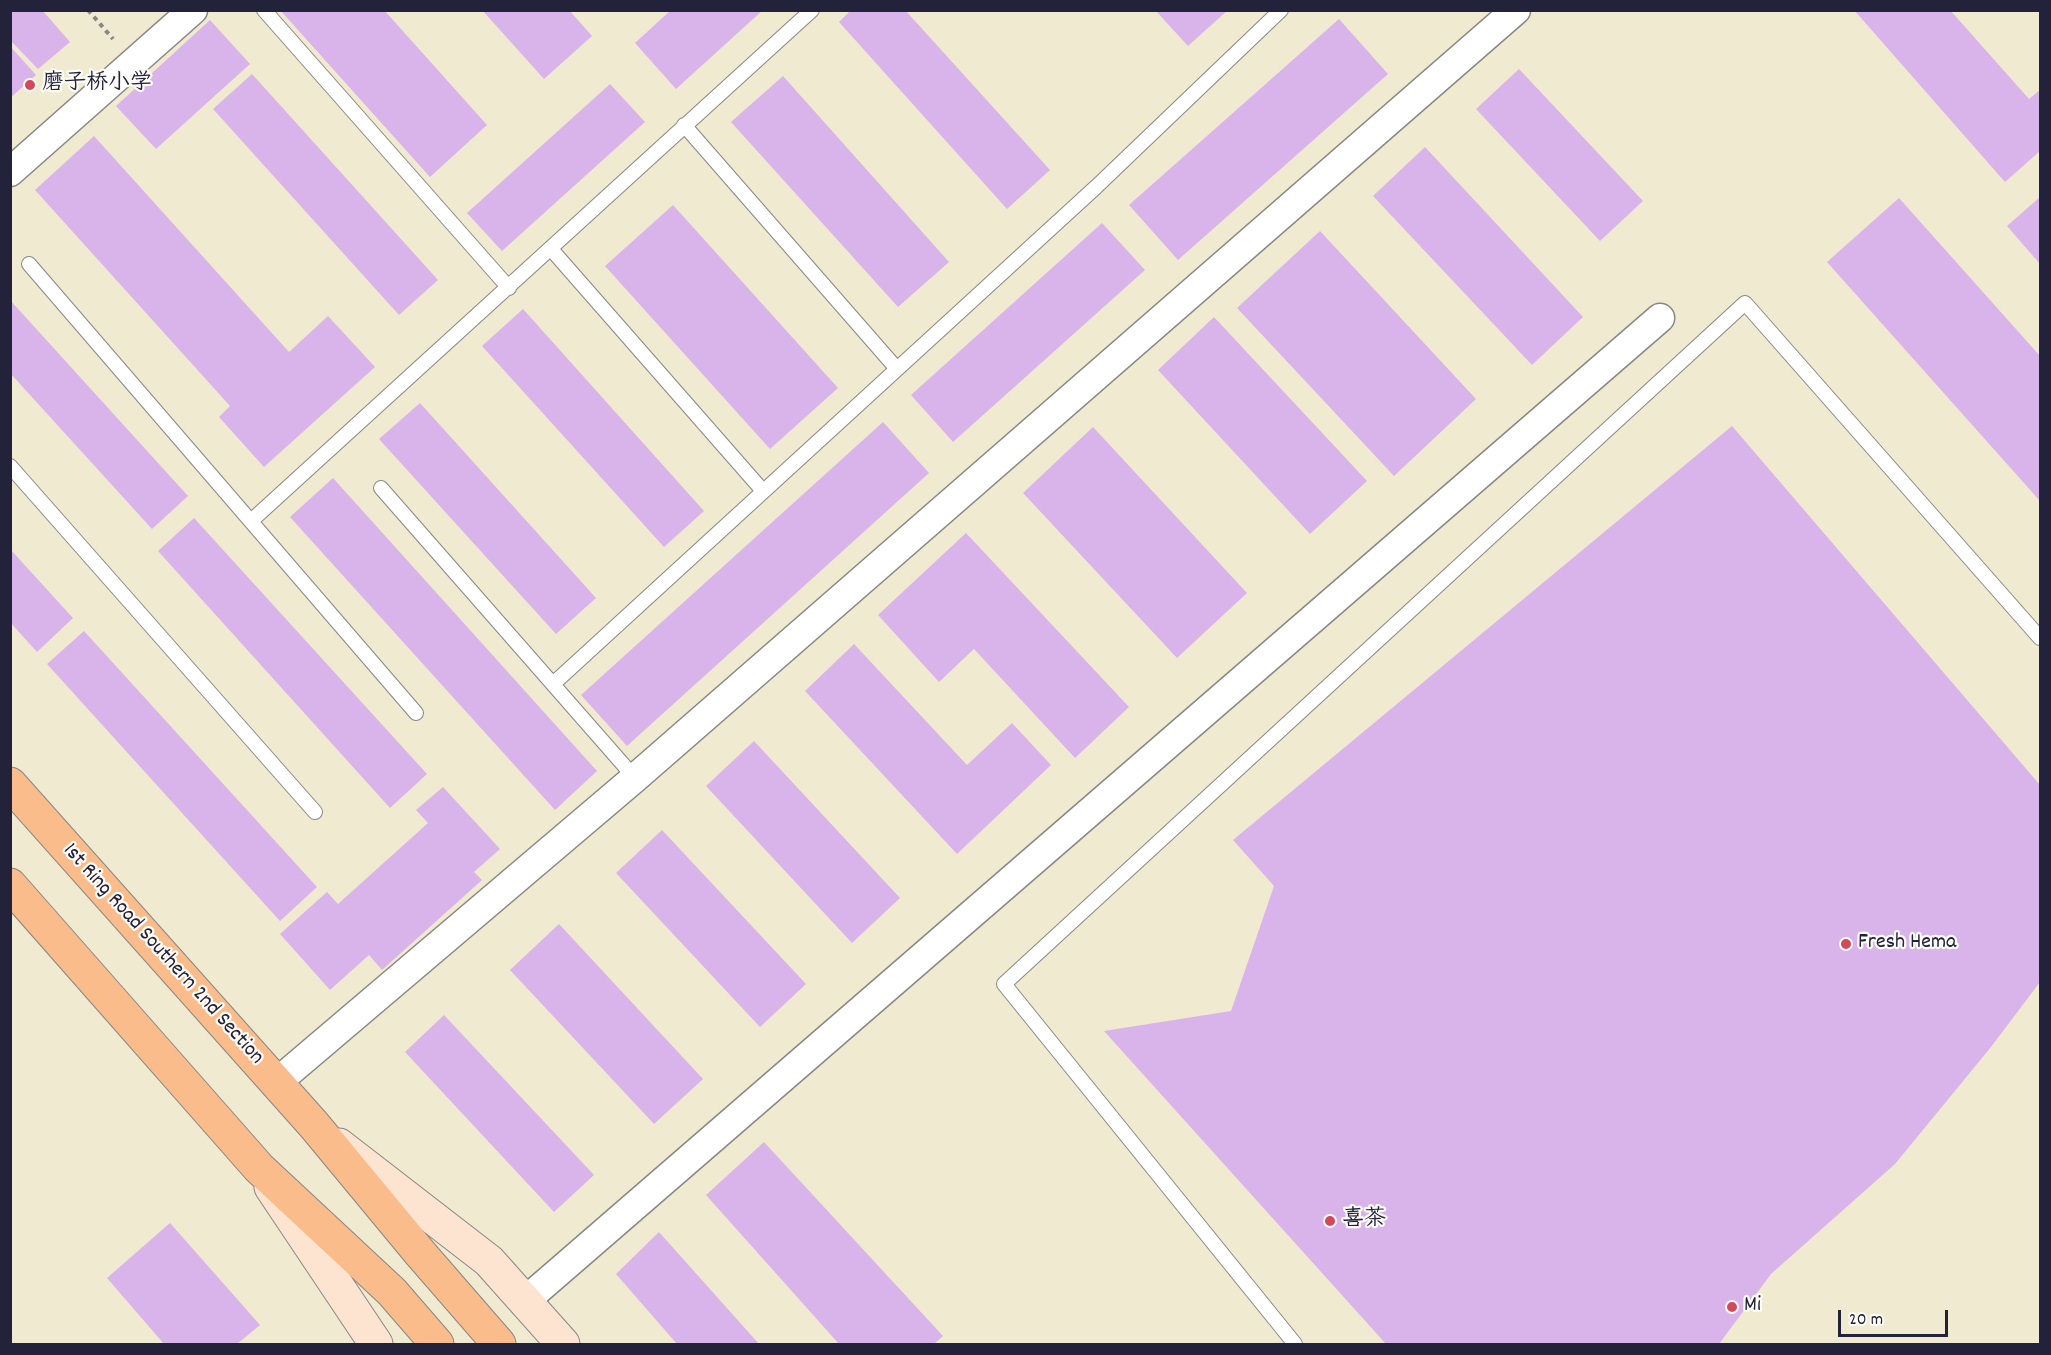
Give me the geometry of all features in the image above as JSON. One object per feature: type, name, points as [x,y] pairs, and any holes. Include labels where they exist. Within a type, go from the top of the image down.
[{"type":"main road","name":"1st Ring Road Southern 2nd Section","points":[[10,784],[315,1125],[420,1253],[499,1344]]},
{"type":"main road","points":[[10,885],[259,1168],[392,1292],[437,1344]]},
{"type":"main road","name":"1st Ring Road Southern 2nd Section","points":[[315,1125],[489,1261],[563,1344]]},
{"type":"main road","points":[[259,1168],[375,1344]]},
{"type":"street","points":[[10,172],[193,10]]},
{"type":"street","points":[[276,1083],[635,778],[1516,10]]},
{"type":"street","points":[[525,1301],[1660,318]]},
{"type":"lane","points":[[264,10],[509,288]]},
{"type":"lane","points":[[251,521],[812,10]]},
{"type":"lane","points":[[553,684],[1095,187],[1281,10]]},
{"type":"lane","points":[[684,125],[897,369]]},
{"type":"lane","points":[[551,249],[763,492]]},
{"type":"lane","points":[[29,264],[416,713]]},
{"type":"lane","points":[[1295,1344],[1004,984],[1745,303],[2040,638]]},
{"type":"lane","points":[[10,466],[315,812]]},
{"type":"lane","points":[[381,488],[635,778]]},
{"type":"building","points":[[10,10],[42,10],[70,42],[38,69],[10,40]]},
{"type":"building","points":[[280,10],[384,10],[487,125],[430,177]]},
{"type":"building","points":[[482,10],[569,10],[592,36],[544,79]]},
{"type":"building","points":[[671,10],[763,10],[676,89],[635,43]]},
{"type":"building","points":[[851,10],[905,10],[1050,170],[1007,209],[839,22]]},
{"type":"building","points":[[1155,10],[1228,10],[1188,46]]},
{"type":"building","points":[[1854,10],[1950,10],[2029,99],[2040,90],[2040,151],[2005,182]]},
{"type":"building","points":[[1339,19],[1388,74],[1178,260],[1129,205]]},
{"type":"building","points":[[210,20],[250,64],[156,149],[116,106]]},
{"type":"building","points":[[10,46],[36,75],[10,98]]},
{"type":"building","points":[[1519,69],[1643,201],[1600,241],[1476,109]]},
{"type":"building","points":[[252,74],[438,280],[399,315],[213,109]]},
{"type":"building","points":[[783,76],[949,262],[898,307],[731,122]]},
{"type":"building","points":[[610,84],[645,122],[502,251],[467,213]]},
{"type":"building","points":[[94,136],[289,352],[328,316],[375,367],[264,467],[219,417],[230,406],[35,190]]},
{"type":"building","points":[[1425,147],[1583,317],[1532,365],[1373,196]]},
{"type":"building","points":[[2040,197],[2040,264],[2007,226]]},
{"type":"building","points":[[1899,198],[2040,356],[2040,501],[1827,262]]},
{"type":"building","points":[[673,205],[838,388],[770,449],[605,266]]},
{"type":"building","points":[[1102,223],[1145,270],[953,442],[911,395]]},
{"type":"building","points":[[1320,231],[1476,399],[1394,476],[1237,308]]},
{"type":"building","points":[[10,300],[188,496],[152,529],[10,373]]},
{"type":"building","points":[[523,309],[704,511],[664,547],[482,346]]},
{"type":"building","points":[[1214,317],[1367,481],[1310,534],[1158,370]]},
{"type":"building","points":[[420,403],[596,598],[556,634],[379,439]]},
{"type":"building","points":[[883,422],[929,473],[627,746],[581,695]]},
{"type":"building","points":[[1732,426],[2040,785],[2040,982],[1991,1047],[1895,1164],[1771,1274],[1719,1344],[1386,1344],[1104,1031],[1231,1011],[1274,886],[1233,840]]},
{"type":"building","points":[[1093,427],[1247,593],[1177,658],[1023,493]]},
{"type":"building","points":[[333,478],[597,771],[555,810],[290,517]]},
{"type":"building","points":[[194,518],[427,774],[390,808],[158,551]]},
{"type":"building","points":[[966,533],[1129,707],[1075,758],[974,649],[939,682],[878,615]]},
{"type":"building","points":[[10,549],[73,618],[37,652],[10,622]]},
{"type":"building","points":[[84,631],[317,887],[280,921],[47,664]]},
{"type":"building","points":[[854,644],[967,765],[1012,723],[1051,765],[957,854],[805,691]]},
{"type":"building","points":[[754,741],[900,898],[852,943],[706,786]]},
{"type":"building","points":[[443,787],[500,849],[474,872],[482,880],[382,970],[369,955],[330,990],[280,934],[327,892],[338,904],[428,823],[416,810]]},
{"type":"building","points":[[662,830],[806,984],[760,1027],[616,873]]},
{"type":"building","points":[[559,924],[703,1079],[654,1124],[510,970]]},
{"type":"building","points":[[444,1015],[594,1175],[554,1212],[405,1052]]},
{"type":"building","points":[[764,1142],[943,1336],[934,1344],[839,1344],[706,1195]]},
{"type":"building","points":[[170,1223],[260,1325],[237,1344],[164,1344],[107,1278]]},
{"type":"building","points":[[659,1232],[759,1344],[677,1344],[616,1274]]},
{"type":"place","name":"磨子桥小学","points":[[30,85]]},
{"type":"place","name":"Fresh Hema","points":[[1846,944]]},
{"type":"place","name":"喜茶","points":[[1330,1221]]},
{"type":"place","name":"Mi","points":[[1732,1307]]}]
